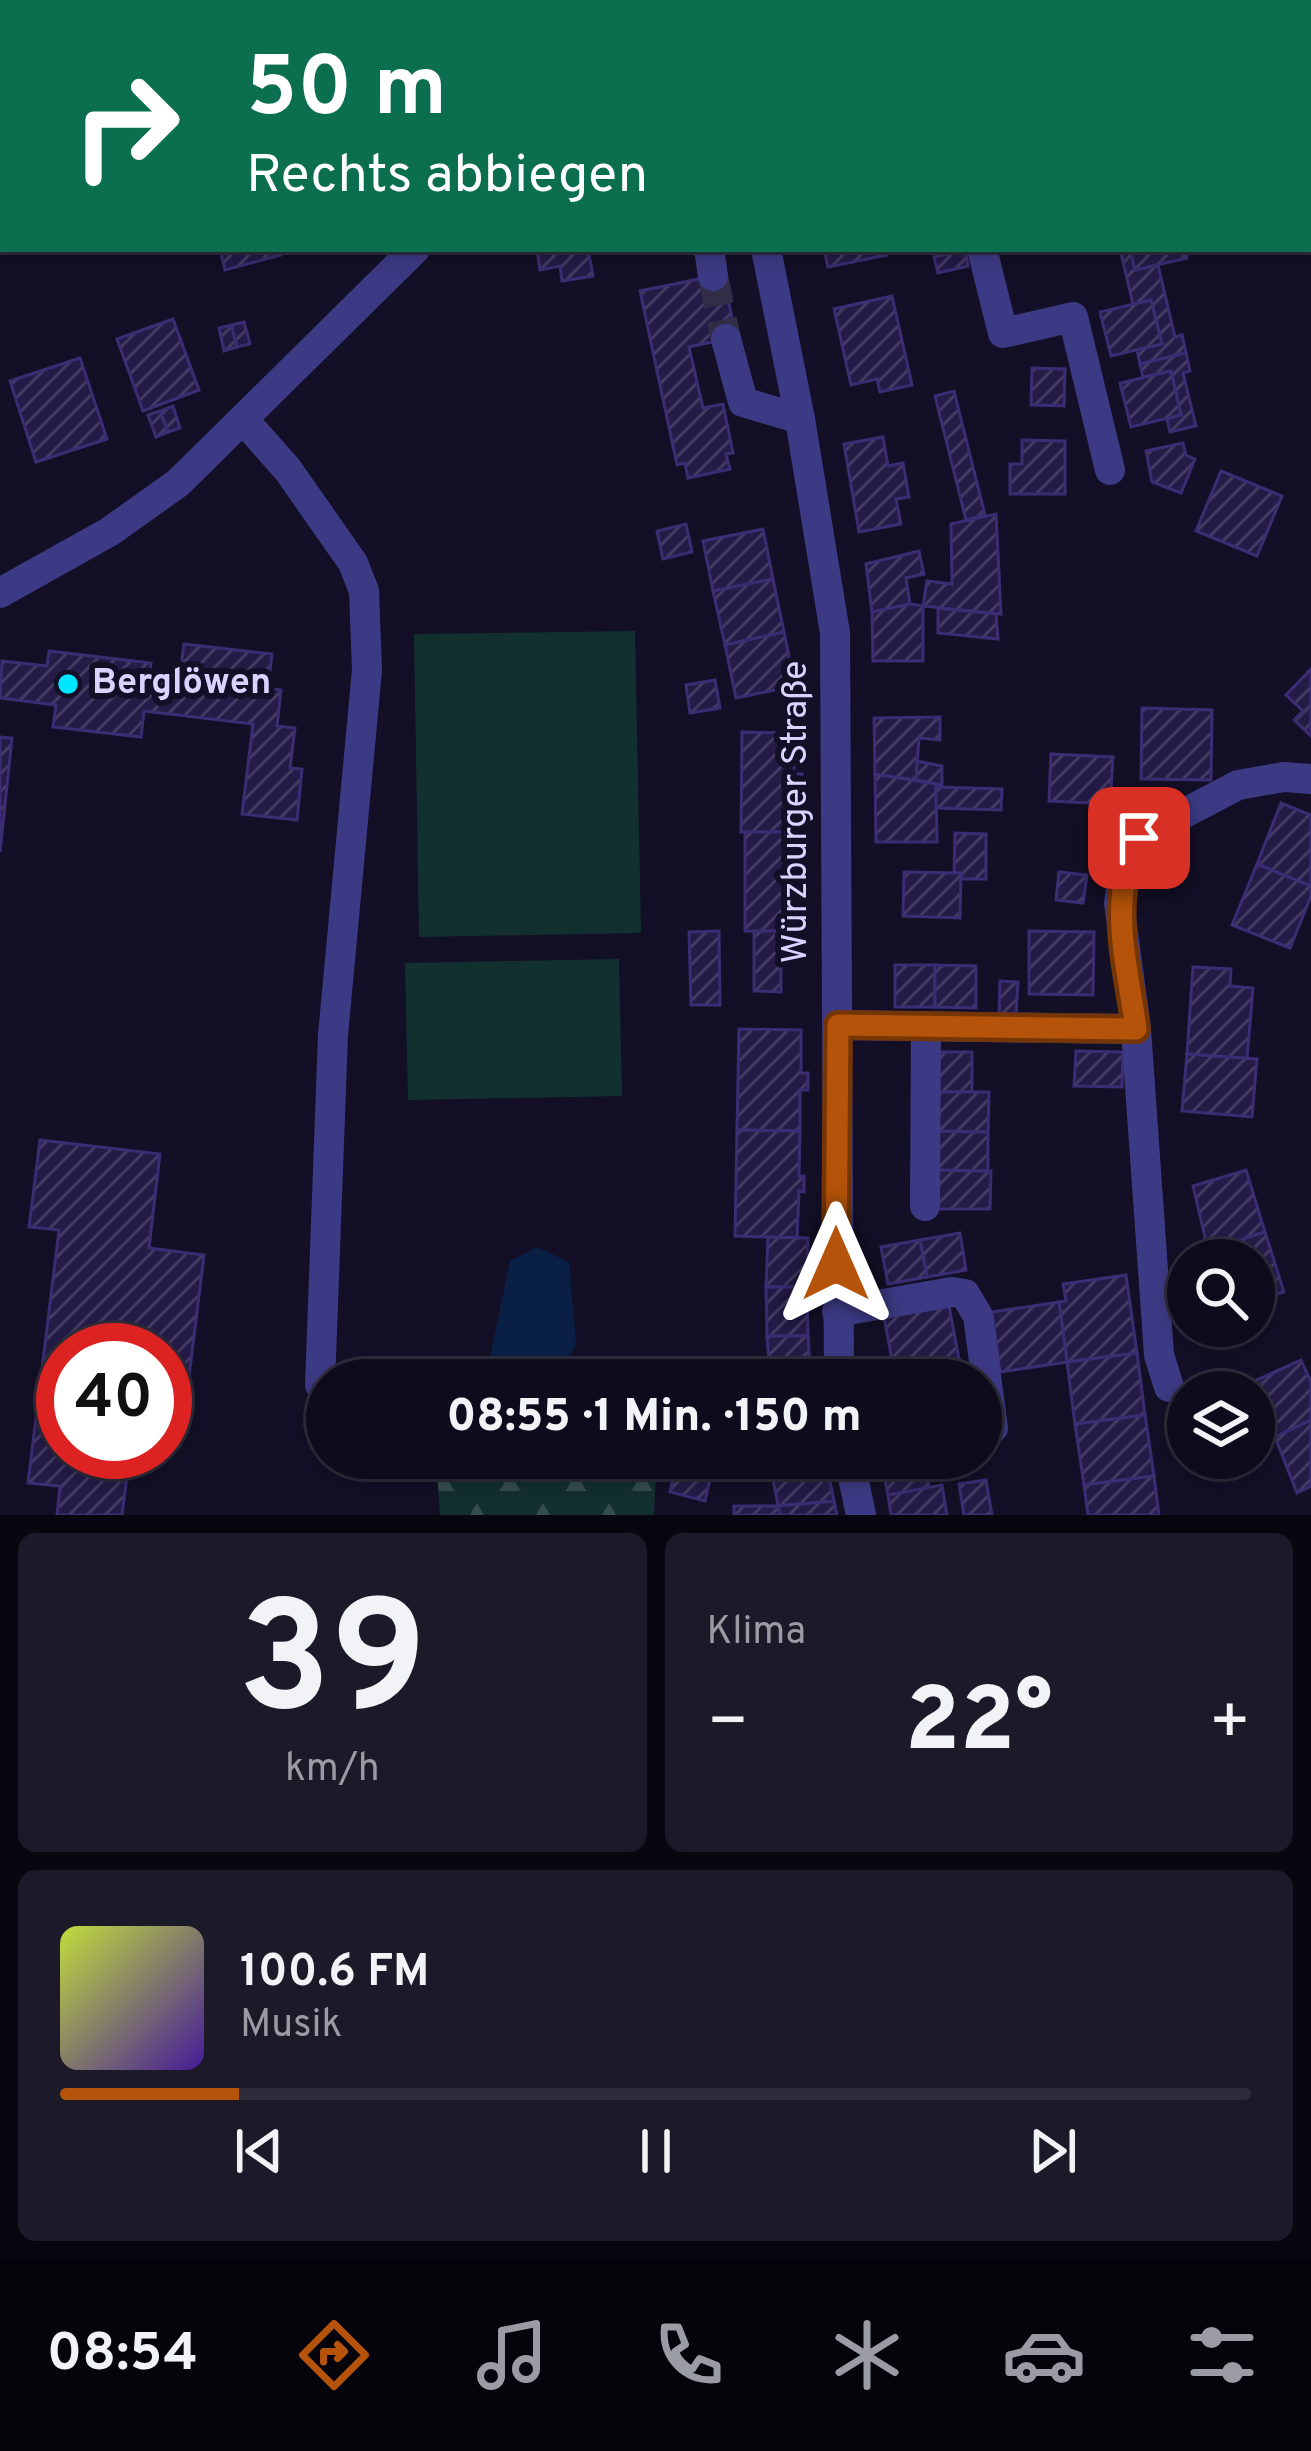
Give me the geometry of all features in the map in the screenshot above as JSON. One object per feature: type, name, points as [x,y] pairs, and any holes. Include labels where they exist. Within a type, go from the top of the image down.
[{"type":"street","points":[[0,593],[109,532],[178,483],[412,252]]},
{"type":"street","name":"Würzburger Straße","points":[[767,252],[835,633],[838,1359]]},
{"type":"street","points":[[983,252],[1003,333],[1073,317],[1110,470]]},
{"type":"street","points":[[726,339],[743,403],[800,419]]},
{"type":"street","points":[[243,419],[301,489],[353,563],[364,591],[367,670],[333,1035],[321,1359]]},
{"type":"street","points":[[1167,1381],[1159,1355],[1136,1029],[1119,903],[1124,867],[1139,838],[1238,785],[1284,776],[1311,779]]},
{"type":"street","points":[[838,1025],[1136,1029]]},
{"type":"street","points":[[925,1206],[926,1026]]},
{"type":"street","points":[[837,1312],[952,1292],[965,1294],[978,1316],[984,1359]]},
{"type":"street","points":[[853,1479],[861,1515]]},
{"type":"green space","points":[[635,631],[641,933],[419,937],[414,634]]},
{"type":"green space","points":[[619,959],[622,1096],[408,1100],[405,963]]},
{"type":"green space","points":[[437,1479],[656,1479],[654,1515],[440,1515]]},
{"type":"water","points":[[537,1247],[569,1262],[576,1344],[569,1359],[490,1359],[510,1261]]},
{"type":"building","points":[[221,252],[281,255],[225,270]]},
{"type":"building","points":[[537,252],[589,252],[593,276],[562,281],[560,266],[540,270]]},
{"type":"building","points":[[825,252],[886,252],[887,255],[828,267]]},
{"type":"building","points":[[965,252],[968,266],[938,273],[934,257]]},
{"type":"building","points":[[1121,252],[1131,252],[1135,270],[1158,265],[1175,337],[1182,335],[1186,353],[1140,364],[1137,350],[1162,344],[1151,300],[1133,304]]},
{"type":"building","points":[[1131,252],[1186,252],[1187,258],[1135,270]]},
{"type":"building","points":[[723,274],[736,337],[689,347],[703,408],[723,404],[733,453],[726,454],[730,469],[688,478],[685,463],[677,465],[640,291]]},
{"type":"building","points":[[892,296],[912,385],[880,392],[877,379],[851,385],[834,309]]},
{"type":"building","points":[[1151,300],[1162,344],[1111,356],[1100,312]]},
{"type":"building","points":[[173,319],[199,390],[143,411],[117,339]]},
{"type":"building","points":[[244,322],[250,344],[237,347],[231,325]]},
{"type":"building","points":[[231,325],[237,347],[224,351],[219,328]]},
{"type":"building","points":[[1186,353],[1190,371],[1183,373],[1196,426],[1170,432],[1167,419],[1181,415],[1171,371],[1143,377],[1140,364]]},
{"type":"building","points":[[80,358],[107,439],[36,462],[10,381]]},
{"type":"building","points":[[1032,368],[1065,369],[1064,406],[1031,405]]},
{"type":"building","points":[[1171,371],[1181,415],[1131,427],[1120,383]]},
{"type":"building","points":[[954,391],[985,515],[966,520],[935,396]]},
{"type":"building","points":[[173,406],[180,428],[168,432],[160,411]]},
{"type":"building","points":[[160,411],[168,432],[156,437],[148,415]]},
{"type":"building","points":[[883,437],[888,466],[903,463],[909,497],[896,499],[901,524],[859,532],[844,444]]},
{"type":"building","points":[[1022,440],[1065,441],[1065,494],[1010,494],[1010,464],[1022,464]]},
{"type":"building","points":[[1183,443],[1186,455],[1195,459],[1181,493],[1152,482],[1146,451]]},
{"type":"building","points":[[1221,471],[1282,496],[1257,556],[1196,531]]},
{"type":"building","points":[[996,514],[1001,614],[923,606],[927,581],[952,584],[951,524]]},
{"type":"building","points":[[686,524],[692,552],[663,559],[657,531]]},
{"type":"building","points":[[763,529],[773,579],[713,591],[703,541]]},
{"type":"building","points":[[919,551],[924,574],[906,578],[910,604],[872,612],[866,564]]},
{"type":"building","points":[[773,579],[784,632],[725,645],[713,591]]},
{"type":"building","points":[[923,606],[923,661],[873,661],[872,612]]},
{"type":"building","points":[[938,608],[996,614],[998,639],[938,633]]},
{"type":"building","points":[[784,632],[795,686],[736,698],[725,645]]},
{"type":"building","points":[[184,644],[272,654],[268,688],[281,690],[277,726],[295,728],[290,768],[302,769],[297,820],[242,814],[253,724],[144,711],[141,737],[53,727],[56,705],[0,698],[2,661],[47,666],[49,651],[151,663],[149,679],[179,683]]},
{"type":"building","points":[[1311,669],[1311,736],[1294,720],[1303,711],[1286,695]]},
{"type":"building","points":[[715,680],[720,708],[690,713],[686,685]]},
{"type":"building","points":[[1142,708],[1212,710],[1211,780],[1141,779]]},
{"type":"building","points":[[940,717],[940,740],[919,738],[916,780],[875,774],[874,718]]},
{"type":"building","points":[[742,732],[794,733],[794,774],[802,774],[802,788],[793,788],[793,832],[741,832]]},
{"type":"building","points":[[0,737],[12,738],[0,852]]},
{"type":"building","points":[[1051,754],[1113,757],[1110,804],[1049,801]]},
{"type":"building","points":[[917,761],[942,766],[942,785],[916,780]]},
{"type":"building","points":[[875,774],[936,784],[937,842],[876,842]]},
{"type":"building","points":[[936,787],[1002,789],[1001,810],[936,808]]},
{"type":"building","points":[[1281,803],[1311,815],[1311,886],[1257,864]]},
{"type":"building","points":[[745,832],[799,832],[798,876],[806,876],[806,889],[798,889],[797,932],[745,931]]},
{"type":"building","points":[[955,833],[986,834],[986,879],[961,879],[961,873],[954,873]]},
{"type":"building","points":[[1257,864],[1311,886],[1290,948],[1232,925]]},
{"type":"building","points":[[904,872],[961,873],[960,918],[903,916]]},
{"type":"building","points":[[1059,872],[1087,875],[1083,903],[1056,900]]},
{"type":"building","points":[[719,931],[720,1005],[691,1005],[689,932]]},
{"type":"building","points":[[754,931],[781,931],[781,992],[754,991]]},
{"type":"building","points":[[1029,931],[1094,932],[1093,995],[1029,994]]},
{"type":"building","points":[[895,965],[935,965],[935,1007],[895,1007]]},
{"type":"building","points":[[935,965],[976,966],[976,1008],[935,1007]]},
{"type":"building","points":[[1193,967],[1231,969],[1230,986],[1253,988],[1247,1059],[1187,1054]]},
{"type":"building","points":[[1000,981],[1018,982],[1016,1014],[999,1013]]},
{"type":"building","points":[[739,1029],[801,1030],[801,1073],[808,1073],[808,1090],[800,1090],[800,1131],[737,1130]]},
{"type":"building","points":[[1076,1051],[1123,1052],[1122,1087],[1074,1086]]},
{"type":"building","points":[[931,1052],[972,1052],[972,1092],[931,1092]]},
{"type":"building","points":[[1187,1054],[1257,1059],[1252,1117],[1182,1111]]},
{"type":"building","points":[[931,1092],[989,1092],[988,1132],[930,1131]]},
{"type":"building","points":[[737,1130],[800,1131],[799,1176],[804,1176],[804,1192],[799,1191],[797,1238],[735,1236]]},
{"type":"building","points":[[930,1131],[988,1132],[988,1171],[930,1170]]},
{"type":"building","points":[[40,1140],[160,1154],[149,1248],[204,1255],[192,1352],[192,1323],[48,1323],[59,1230],[29,1227]]},
{"type":"building","points":[[930,1170],[991,1171],[990,1209],[930,1209]]},
{"type":"building","points":[[1246,1170],[1265,1232],[1243,1239],[1205,1239],[1193,1186]]},
{"type":"building","points":[[960,1233],[966,1270],[927,1277],[920,1240]]},
{"type":"building","points":[[768,1237],[808,1238],[807,1287],[766,1287]]},
{"type":"building","points":[[920,1240],[927,1277],[888,1284],[881,1247]]},
{"type":"building","points":[[1275,1264],[1284,1292],[1275,1295]]},
{"type":"building","points":[[1126,1275],[1137,1353],[1067,1362],[1059,1302],[1066,1301],[1063,1284]]},
{"type":"building","points":[[766,1287],[807,1287],[808,1336],[767,1336]]},
{"type":"building","points":[[1059,1302],[1067,1362],[1002,1372],[992,1312]]},
{"type":"building","points":[[949,1306],[959,1359],[892,1359],[884,1317]]},
{"type":"building","points":[[767,1336],[808,1336],[810,1359],[769,1359]]},
{"type":"building","points":[[1137,1353],[1145,1415],[1075,1424],[1067,1362]]},
{"type":"building","points":[[1301,1360],[1311,1382],[1311,1420],[1275,1437],[1275,1372]]},
{"type":"building","points":[[1145,1415],[1154,1476],[1084,1485],[1075,1424]]},
{"type":"building","points":[[36,1418],[36,1479],[127,1479],[122,1515],[57,1515],[60,1486],[28,1483]]},
{"type":"building","points":[[1311,1420],[1311,1486],[1297,1493],[1275,1437]]},
{"type":"building","points":[[1154,1476],[1159,1515],[1088,1515],[1084,1485]]},
{"type":"building","points":[[673,1479],[710,1479],[705,1501],[670,1492]]},
{"type":"building","points":[[773,1479],[829,1479],[834,1501],[778,1506]]},
{"type":"building","points":[[885,1479],[927,1479],[929,1488],[888,1495]]},
{"type":"building","points":[[986,1480],[992,1515],[964,1515],[959,1484]]},
{"type":"building","points":[[942,1485],[947,1515],[891,1515],[888,1495]]},
{"type":"building","points":[[834,1501],[837,1515],[780,1515],[778,1506]]},
{"type":"building","points":[[734,1506],[778,1506],[780,1515],[734,1515]]},
{"type":"tunnel","points":[[713,276],[726,339]]},
{"type":"place","name":"Berglöwen","points":[[68,684]]},
{"type":"route","points":[[836,1264],[838,1025],[1136,1029],[1119,903],[1124,867],[1139,838]]}]
